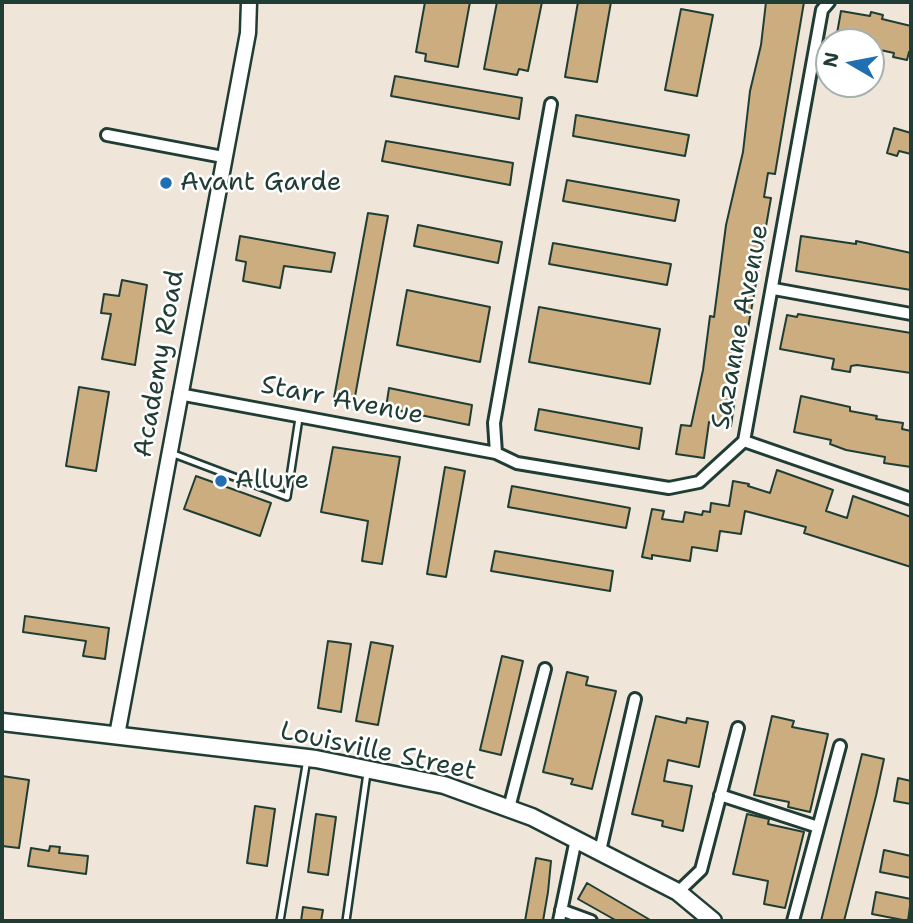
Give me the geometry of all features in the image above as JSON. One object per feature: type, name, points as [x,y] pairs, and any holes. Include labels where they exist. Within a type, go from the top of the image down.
[{"type":"main road","name":"Louisville Street","points":[[2,722],[307,758],[444,785],[509,808],[576,839],[678,892],[713,921]]},
{"type":"street","name":"Academy Road","points":[[117,736],[248,33],[249,2]]},
{"type":"street","name":"Sazanne Avenue","points":[[496,453],[517,463],[669,488],[699,482],[744,441],[774,289],[822,10],[829,2]]},
{"type":"street","points":[[496,453],[494,423],[551,104]]},
{"type":"street","points":[[107,135],[223,157]]},
{"type":"street","points":[[774,289],[911,314]]},
{"type":"street","name":"Starr Avenue","points":[[179,394],[300,414],[496,453]]},
{"type":"street","points":[[744,441],[911,499]]},
{"type":"street","points":[[509,808],[545,669]]},
{"type":"street","points":[[600,852],[635,699]]},
{"type":"street","points":[[678,892],[701,870],[738,728]]},
{"type":"street","points":[[793,921],[840,746]]},
{"type":"street","points":[[720,795],[818,827]]},
{"type":"street","points":[[576,839],[560,916],[591,921]]},
{"type":"lane","points":[[169,452],[287,497],[300,414]]},
{"type":"lane","points":[[280,921],[307,758]]},
{"type":"lane","points":[[346,921],[367,769]]},
{"type":"building","points":[[425,2],[470,2],[458,67],[425,61],[426,54],[416,52]]},
{"type":"building","points":[[497,2],[542,2],[528,71],[519,69],[517,75],[484,69]]},
{"type":"building","points":[[578,2],[611,2],[597,82],[565,77]]},
{"type":"building","points":[[766,2],[804,2],[775,174],[768,173],[764,197],[771,198],[747,334],[744,334],[731,426],[709,422],[704,458],[676,454],[681,425],[691,426],[703,370],[710,316],[714,317],[726,225],[743,152],[750,91],[761,45]]},
{"type":"building","points":[[681,9],[713,15],[697,96],[665,90]]},
{"type":"building","points":[[841,11],[870,16],[871,12],[883,15],[882,19],[911,26],[911,52],[907,60],[893,57],[894,53],[885,51],[885,28],[838,28]]},
{"type":"building","points":[[395,76],[522,98],[519,119],[391,96]]},
{"type":"building","points":[[576,115],[689,135],[685,156],[573,136]]},
{"type":"building","points":[[894,128],[911,133],[911,154],[899,151],[897,156],[887,153]]},
{"type":"building","points":[[386,141],[513,163],[510,185],[382,161]]},
{"type":"building","points":[[567,180],[679,200],[675,221],[563,201]]},
{"type":"building","points":[[368,213],[388,216],[354,402],[334,398]]},
{"type":"building","points":[[418,225],[502,242],[498,263],[414,246]]},
{"type":"building","points":[[240,236],[335,253],[331,272],[284,266],[280,288],[243,281],[246,262],[236,260]]},
{"type":"building","points":[[801,236],[856,244],[856,241],[911,253],[911,290],[796,271]]},
{"type":"building","points":[[553,243],[671,264],[667,285],[549,264]]},
{"type":"building","points":[[122,280],[147,285],[135,365],[102,359],[111,314],[101,313],[104,294],[119,296]]},
{"type":"building","points":[[407,290],[490,307],[480,362],[397,345]]},
{"type":"building","points":[[539,307],[660,329],[650,384],[529,362]]},
{"type":"building","points":[[798,314],[911,333],[911,373],[857,365],[851,366],[850,372],[832,369],[834,359],[780,349],[787,315],[797,317]]},
{"type":"building","points":[[79,387],[109,392],[96,471],[66,466]]},
{"type":"building","points":[[389,388],[472,405],[469,425],[386,408]]},
{"type":"building","points":[[801,396],[850,407],[850,411],[877,416],[876,419],[903,423],[902,429],[911,431],[911,467],[884,463],[885,457],[846,450],[830,444],[831,440],[794,432]]},
{"type":"building","points":[[539,409],[642,428],[639,449],[535,430]]},
{"type":"building","points":[[333,447],[400,457],[382,564],[362,561],[368,521],[321,512]]},
{"type":"building","points":[[445,467],[465,471],[446,577],[427,574]]},
{"type":"building","points":[[777,470],[833,490],[826,511],[847,518],[853,496],[911,517],[911,567],[804,533],[806,527],[745,511],[741,534],[720,531],[717,551],[692,547],[690,561],[652,555],[652,559],[642,557],[652,509],[664,511],[662,519],[683,522],[685,512],[702,515],[703,511],[710,512],[711,503],[729,506],[733,481],[770,493]]},
{"type":"building","points":[[196,476],[271,503],[260,536],[184,509]]},
{"type":"building","points":[[512,486],[630,508],[626,528],[508,507]]},
{"type":"building","points":[[495,551],[613,571],[610,591],[491,571]]},
{"type":"building","points":[[25,616],[109,628],[105,659],[83,656],[86,641],[23,632]]},
{"type":"building","points":[[328,641],[351,644],[341,712],[318,708]]},
{"type":"building","points":[[371,642],[393,646],[378,725],[356,721]]},
{"type":"building","points":[[502,656],[523,661],[501,755],[480,750]]},
{"type":"building","points":[[567,672],[588,677],[586,685],[616,691],[592,789],[571,784],[573,779],[543,772]]},
{"type":"building","points":[[656,716],[686,723],[687,718],[708,722],[699,767],[668,760],[664,781],[692,786],[683,831],[662,826],[663,821],[632,814]]},
{"type":"building","points":[[772,716],[794,721],[792,727],[828,734],[810,812],[788,807],[789,802],[754,795]]},
{"type":"building","points":[[862,754],[884,759],[876,796],[844,921],[821,921]]},
{"type":"building","points":[[2,776],[29,780],[19,848],[2,846]]},
{"type":"building","points":[[898,778],[911,781],[911,804],[894,801]]},
{"type":"building","points":[[255,806],[275,809],[267,866],[247,863]]},
{"type":"building","points":[[316,814],[336,817],[328,875],[308,872]]},
{"type":"building","points":[[747,814],[769,819],[768,824],[804,832],[785,908],[764,904],[768,881],[733,874]]},
{"type":"building","points":[[50,846],[60,847],[59,853],[88,856],[86,874],[28,866],[31,848],[49,851]]},
{"type":"building","points":[[884,850],[911,856],[911,878],[880,872]]},
{"type":"building","points":[[536,858],[551,861],[543,921],[525,921]]},
{"type":"building","points":[[587,883],[652,921],[617,921],[578,899]]},
{"type":"building","points":[[876,892],[911,899],[908,921],[872,914]]},
{"type":"building","points":[[303,907],[323,910],[321,921],[301,921]]},
{"type":"place","name":"Avant Garde","points":[[166,183]]},
{"type":"place","name":"Allure","points":[[221,481]]}]
